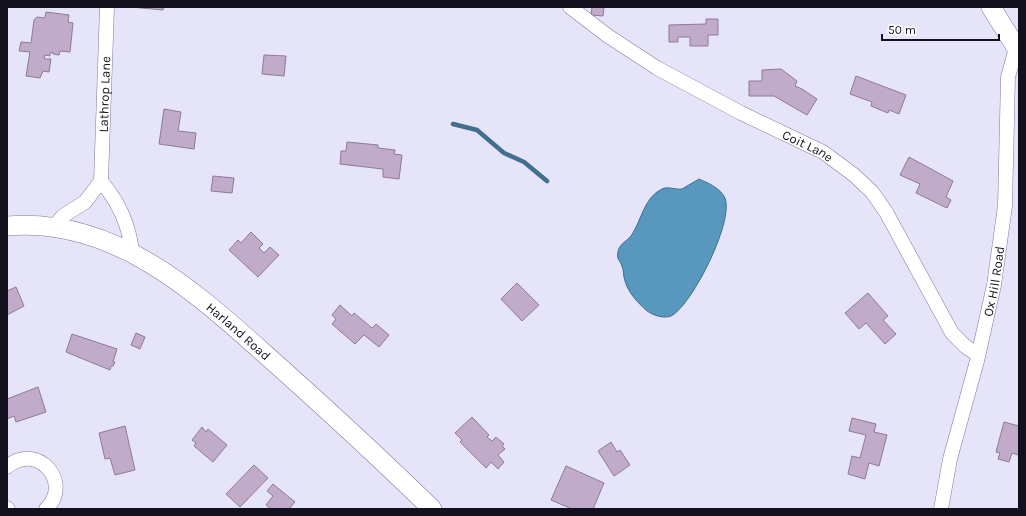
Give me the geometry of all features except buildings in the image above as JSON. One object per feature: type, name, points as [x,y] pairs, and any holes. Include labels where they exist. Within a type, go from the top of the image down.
[{"type":"main road","points":[[991,7],[1018,50]]},
{"type":"main road","name":"Harland Road","points":[[7,226],[34,225],[96,238],[132,252],[180,282],[221,316],[350,431],[432,509]]},
{"type":"street","name":"Lathrop Lane","points":[[101,181],[107,7]]},
{"type":"street","name":"Coit Lane","points":[[570,7],[629,50],[657,68],[741,113],[823,152],[854,175],[872,192],[886,212],[952,333],[965,346],[978,355]]},
{"type":"street","name":"Ox Hill Road","points":[[941,509],[950,459],[978,355],[994,285],[1005,206],[1008,77],[1018,50]]},
{"type":"street","points":[[53,228],[63,216],[85,202],[101,181],[116,200],[126,221],[130,235],[132,252]]},
{"type":"street","points":[[7,467],[18,460],[27,459],[40,462],[48,468],[53,476],[55,490],[53,499],[46,509]]},
{"type":"water","points":[[699,179],[716,188],[724,196],[726,206],[724,222],[710,260],[690,296],[680,309],[671,316],[658,316],[646,310],[628,289],[624,279],[623,268],[618,258],[619,249],[621,245],[631,236],[647,204],[656,193],[664,188],[682,189]]},
{"type":"waterway","points":[[453,124],[477,130],[504,153],[524,162],[547,181]]}]
